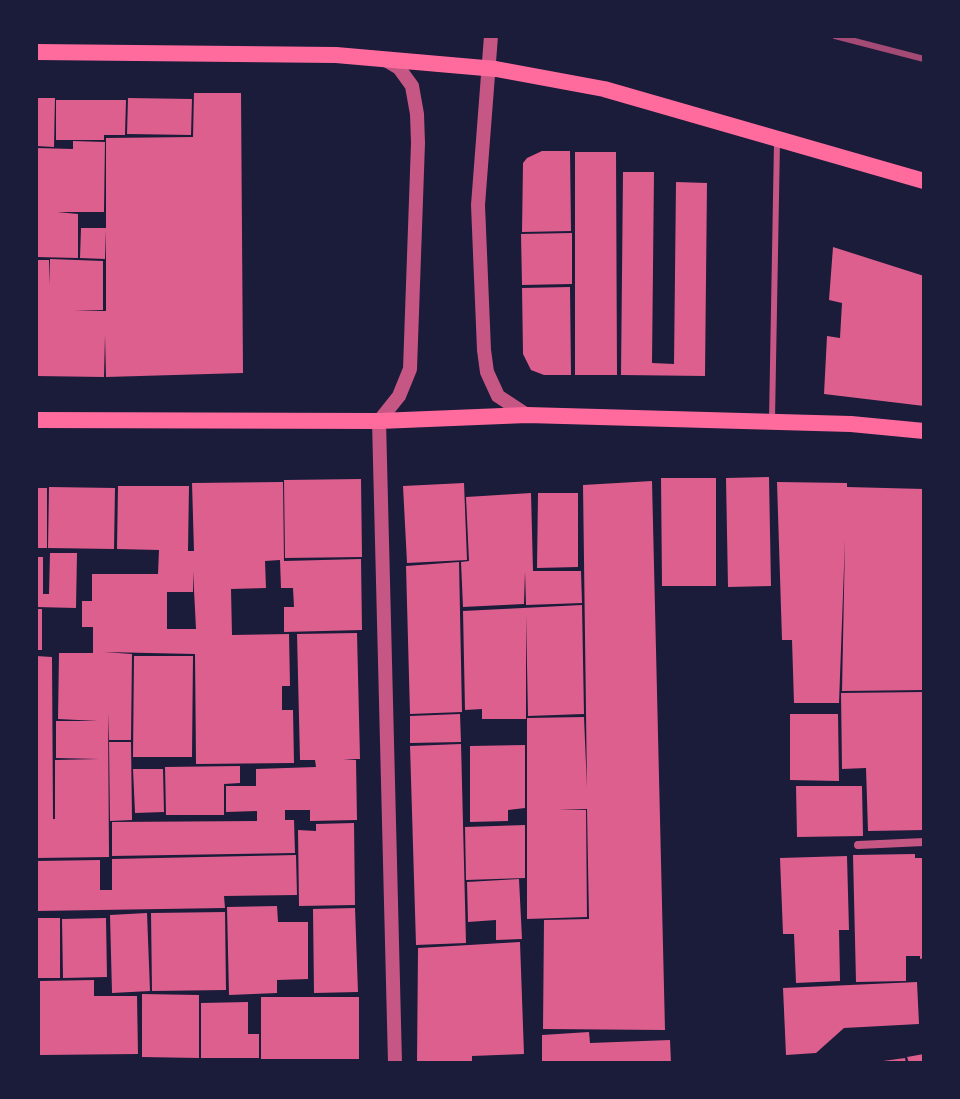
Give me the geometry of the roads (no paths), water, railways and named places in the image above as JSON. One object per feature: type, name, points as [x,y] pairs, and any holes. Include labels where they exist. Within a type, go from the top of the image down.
[{"type":"main road","points":[[36,52],[381,57],[546,77],[604,89],[777,136],[924,181]]},
{"type":"main road","points":[[36,420],[379,421],[527,415],[851,424],[924,431]]},
{"type":"street","points":[[491,36],[486,69],[478,205],[484,350],[487,372],[498,396],[527,415]]},
{"type":"street","points":[[381,57],[399,68],[412,86],[418,143],[412,361],[399,396],[379,421],[395,1063]]},
{"type":"street","points":[[858,845],[924,842]]},
{"type":"lane","points":[[772,422],[777,136]]},
{"type":"railway","points":[[835,36],[924,59]]}]
